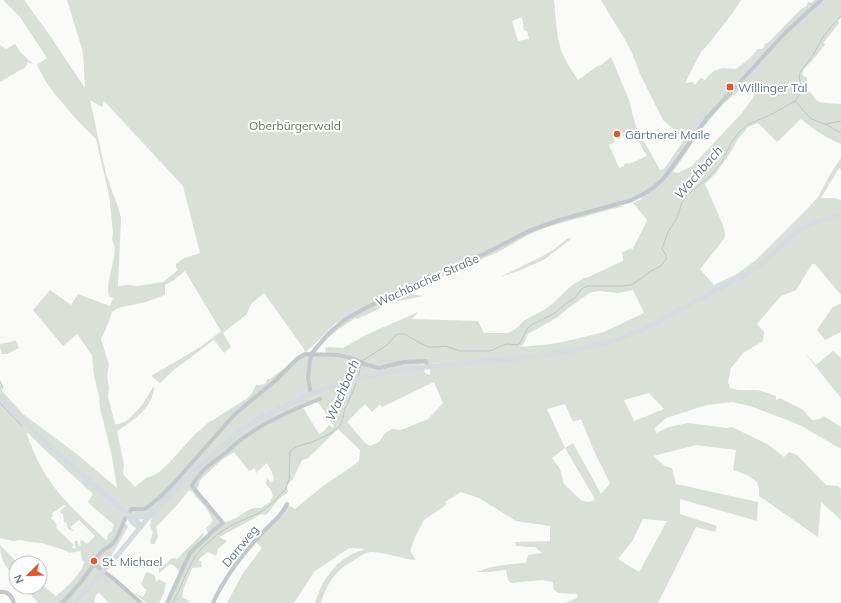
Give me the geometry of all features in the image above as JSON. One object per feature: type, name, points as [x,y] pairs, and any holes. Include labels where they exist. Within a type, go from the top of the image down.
[{"type":"main road","points":[[75,603],[104,571],[152,513],[189,475],[239,432],[258,419],[311,394],[339,384],[382,373],[547,355],[587,348],[619,339],[646,328],[744,275],[760,265],[795,233],[811,223],[841,216]]},
{"type":"main road","points":[[0,397],[43,440],[133,519],[140,527]]},
{"type":"main road","points":[[133,519],[152,513]]},
{"type":"main road","points":[[133,519],[133,537]]},
{"type":"street","name":"Wachbacher Straße","points":[[312,353],[327,335],[346,319],[391,294],[484,254],[529,231],[559,220],[622,204],[645,193],[668,173],[707,118],[730,92],[785,33],[821,0]]},
{"type":"street","points":[[311,394],[308,378],[312,353]]},
{"type":"street","points":[[62,603],[88,574],[103,549],[113,543],[120,532],[127,514],[132,509],[145,508],[153,503],[174,483],[235,414],[275,381],[297,359],[305,354],[312,353],[338,355],[352,358],[364,364],[379,368],[404,362],[426,361],[427,367]]},
{"type":"street","points":[[167,603],[190,553],[223,523],[192,486],[195,479],[202,471],[245,436],[279,416],[320,399]]},
{"type":"street","name":"Darrweg","points":[[213,603],[232,570],[264,530],[277,518],[287,504]]},
{"type":"street","points":[[94,564],[114,579],[141,603]]},
{"type":"street","points":[[0,592],[9,594],[14,603]]},
{"type":"green space","name":"Oberbürgerwald","points":[[3,0],[24,0],[85,88],[83,52],[67,0],[554,0],[559,42],[563,55],[570,68],[578,80],[611,57],[629,100],[636,127],[660,170],[664,169],[684,140],[663,120],[640,74],[632,53],[601,0],[741,0],[711,41],[701,52],[685,83],[692,82],[695,85],[701,78],[705,80],[714,71],[722,68],[736,69],[749,59],[758,49],[762,49],[765,44],[768,43],[801,9],[806,6],[808,2],[811,3],[814,0],[841,0],[841,17],[838,20],[839,23],[824,42],[825,45],[804,69],[802,74],[807,78],[807,84],[805,87],[817,101],[823,103],[841,104],[841,144],[820,133],[801,119],[777,142],[758,123],[748,127],[738,139],[716,173],[705,184],[723,225],[725,234],[724,239],[700,269],[714,285],[737,274],[756,260],[818,197],[841,158],[841,170],[839,168],[821,198],[834,198],[841,200],[841,295],[815,264],[812,264],[796,290],[781,296],[757,324],[764,332],[763,341],[743,353],[731,368],[728,382],[730,388],[738,390],[758,390],[776,396],[776,400],[780,398],[803,410],[812,420],[824,416],[841,427],[841,449],[800,425],[753,407],[733,402],[707,405],[666,418],[655,428],[656,433],[669,427],[688,423],[727,428],[732,427],[767,444],[784,457],[789,452],[797,455],[826,485],[838,486],[841,489],[841,520],[821,502],[818,537],[759,496],[757,482],[747,475],[733,470],[736,450],[696,445],[653,456],[665,466],[672,468],[676,484],[758,502],[757,521],[680,499],[680,514],[717,526],[715,532],[696,527],[658,603],[565,603],[578,597],[577,594],[558,593],[554,590],[553,582],[542,580],[511,583],[508,580],[506,570],[477,572],[495,566],[526,563],[528,555],[542,553],[535,547],[516,546],[515,542],[550,541],[550,526],[516,521],[479,498],[461,492],[445,502],[446,505],[424,520],[410,551],[416,560],[375,552],[364,554],[338,572],[326,589],[321,603],[315,603],[320,589],[337,564],[350,555],[365,549],[349,548],[314,572],[294,603],[227,603],[243,573],[262,548],[255,541],[287,504],[295,509],[323,486],[359,461],[360,450],[338,429],[307,459],[302,460],[293,479],[287,485],[288,492],[279,499],[266,515],[262,514],[219,537],[227,541],[218,549],[216,556],[208,552],[201,557],[198,561],[201,561],[202,567],[192,568],[183,590],[182,597],[191,602],[167,603],[180,573],[175,566],[170,564],[159,573],[159,567],[162,567],[172,558],[177,559],[203,533],[204,535],[192,550],[209,535],[206,528],[213,521],[202,503],[193,492],[189,490],[156,527],[158,536],[155,544],[151,544],[150,542],[153,532],[150,526],[152,515],[143,517],[127,514],[123,524],[127,524],[128,527],[112,555],[100,568],[141,603],[109,603],[99,593],[96,595],[94,603],[38,603],[32,595],[48,595],[48,590],[56,596],[78,575],[84,561],[82,561],[81,551],[69,553],[42,543],[20,540],[13,541],[0,538],[0,381],[3,388],[2,391],[23,414],[78,455],[117,488],[111,452],[100,408],[92,355],[77,334],[63,346],[33,310],[50,290],[71,305],[78,294],[110,306],[113,298],[110,297],[108,285],[115,250],[112,240],[113,232],[109,195],[96,139],[77,120],[46,82],[37,65],[47,58],[20,17]],"holes":[[[522,17],[524,30],[527,31],[529,39],[518,41],[512,21]],[[746,85],[755,93],[742,113],[692,166],[678,173],[673,172],[705,125],[723,104]],[[90,100],[102,107],[104,101],[183,186],[200,253],[184,258],[176,264],[178,270],[163,282],[137,286],[118,286],[121,218],[106,174]],[[622,133],[624,138],[635,133],[647,156],[629,164],[624,164],[624,166],[619,168],[609,145],[615,142],[613,137]],[[639,197],[642,199],[633,203],[647,220],[632,250],[631,248],[621,253],[623,255],[623,261],[583,278],[572,285],[544,310],[525,320],[514,330],[508,333],[484,333],[478,321],[412,319],[418,312],[368,334],[343,348],[326,347],[325,350],[328,354],[315,353],[328,338],[355,318],[357,319],[377,310],[382,305],[424,296],[403,294],[403,292],[418,287],[498,252],[528,235],[547,227],[623,207],[620,205]],[[185,271],[221,331],[196,349],[151,376],[160,383],[175,369],[214,340],[224,353],[231,347],[223,333],[247,314],[251,304],[264,293],[304,349],[305,353],[270,379],[267,379],[266,383],[256,385],[252,394],[246,399],[208,422],[159,472],[146,478],[135,487],[123,474],[124,465],[117,431],[130,423],[147,407],[153,394],[154,386],[143,404],[133,415],[126,421],[115,424],[108,397],[109,387],[107,376],[109,365],[101,339],[112,312],[118,308],[146,302],[165,295],[165,285]],[[633,290],[644,313],[604,332],[551,344],[519,347],[523,345],[528,334],[558,317],[591,292],[600,291],[618,293]],[[344,320],[320,343],[313,353],[305,353],[336,323]],[[426,361],[429,364],[474,362],[431,369],[430,375],[425,373],[424,370],[411,369],[424,364]],[[434,382],[443,403],[428,419],[401,430],[392,429],[385,433],[379,442],[370,446],[365,443],[347,422],[365,404],[372,412],[380,404],[382,407]],[[649,393],[664,409],[634,421],[624,400]],[[317,400],[334,426],[333,428],[329,425],[319,434],[302,406]],[[565,404],[573,422],[581,419],[594,451],[610,483],[601,494],[573,443],[565,448],[547,409]],[[27,433],[93,494],[88,502],[114,525],[112,531],[108,534],[107,540],[74,510],[55,488],[39,464]],[[565,448],[595,499],[587,502],[581,500],[564,484],[560,469],[552,458]],[[234,452],[249,471],[255,468],[256,473],[267,463],[274,479],[271,483],[267,478],[266,484],[271,490],[273,496],[270,502],[261,508],[251,509],[236,518],[223,523],[196,490],[200,480],[223,459]],[[64,505],[66,506],[60,511],[63,514],[64,522],[67,523],[67,527],[74,531],[70,527],[79,520],[95,536],[87,544],[81,539],[81,546],[79,546],[77,540],[74,542],[76,548],[73,549],[72,547],[74,545],[56,528],[57,525],[51,518],[53,515],[52,513]],[[643,519],[667,521],[639,572],[618,559],[633,540]]]},
{"type":"green space","points":[[15,44],[21,53],[33,64],[27,62],[27,65],[24,68],[0,82],[0,45],[6,49]]},
{"type":"green space","points":[[568,238],[571,239],[545,259],[521,270],[500,277],[541,257]]},
{"type":"green space","points":[[841,303],[841,332],[825,340],[817,330],[832,308]]},
{"type":"green space","points":[[15,340],[19,348],[7,354],[2,354],[0,344]]},
{"type":"green space","points":[[833,351],[841,358],[841,398],[804,352],[816,365]]},
{"type":"green space","points":[[0,545],[10,555],[8,555],[8,569],[4,563]]},
{"type":"green space","points":[[148,572],[155,576],[157,582],[159,579],[166,583],[164,593],[159,603],[146,603],[133,592],[143,597],[147,590],[141,585],[145,574]]},
{"type":"waterway","name":"Wachbach","points":[[362,361],[387,345],[398,334],[404,334],[429,347],[445,346],[460,351],[489,351],[503,345],[517,345],[520,343],[527,329],[531,325],[555,313],[575,298],[583,288],[589,286],[631,285],[649,272],[661,266],[666,259],[666,255],[662,249],[668,232],[677,218],[682,202],[686,196],[709,177],[722,162],[731,143],[739,132],[747,125],[772,114],[795,101],[800,93],[801,87],[799,75],[801,71],[813,55],[823,37],[841,16]]},
{"type":"waterway","points":[[795,101],[811,119],[825,124],[841,133]]},
{"type":"waterway","points":[[826,124],[841,121]]},
{"type":"waterway","name":"Wachbach","points":[[358,378],[361,363]]},
{"type":"waterway","points":[[0,381],[3,388]]},
{"type":"waterway","name":"Wachbach","points":[[173,603],[194,558],[201,549],[218,534],[232,525],[261,512],[285,490],[289,479],[290,452],[297,447],[325,436],[334,431],[340,425],[343,420],[344,410],[356,383]]},
{"type":"waterway","points":[[0,403],[22,426]]},
{"type":"place","name":"Willinger Tal","points":[[730,87]]},
{"type":"place","name":"Gärtnerei Maile","points":[[617,134]]},
{"type":"place","name":"St. Michael","points":[[94,561]]}]
